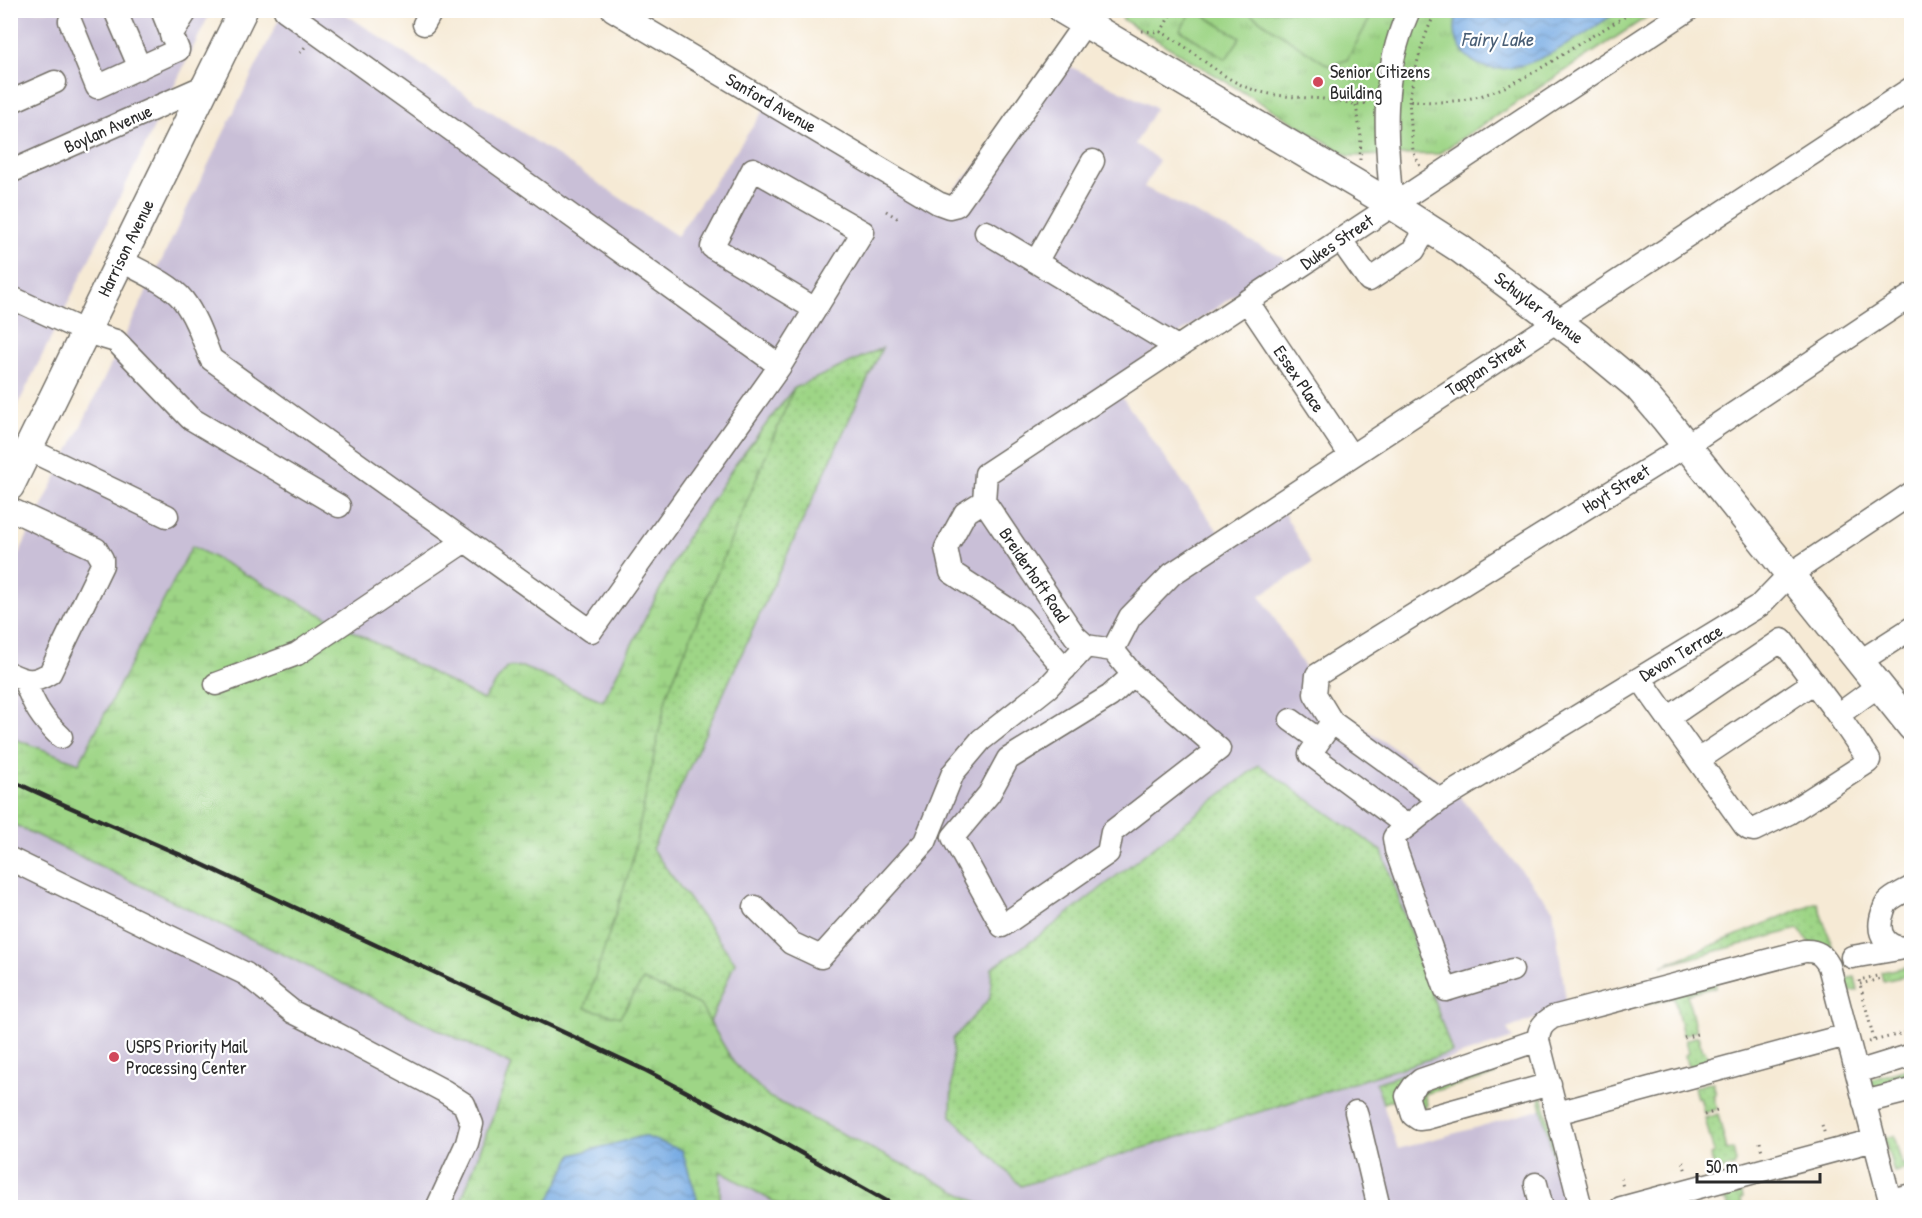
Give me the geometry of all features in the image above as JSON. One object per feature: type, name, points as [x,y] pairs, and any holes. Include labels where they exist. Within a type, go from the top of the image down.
[{"type":"main road","name":"Harrison Avenue","points":[[10,486],[243,10]]},
{"type":"main road","name":"Schuyler Avenue","points":[[1074,17],[1427,227],[1557,320],[1638,387],[1687,445],[1911,727]]},
{"type":"street","points":[[115,10],[140,68]]},
{"type":"street","points":[[70,21],[97,87],[178,50],[162,10]]},
{"type":"street","points":[[171,35],[187,10]]},
{"type":"street","points":[[285,10],[780,366]]},
{"type":"street","name":"Sanford Avenue","points":[[614,10],[949,207],[957,205],[1074,17]]},
{"type":"street","points":[[1392,205],[1386,144],[1387,97],[1396,45],[1409,10]]},
{"type":"street","name":"Dukes Street","points":[[984,501],[986,474],[1688,10]]},
{"type":"street","points":[[10,102],[55,82]]},
{"type":"street","name":"Boylan Avenue","points":[[10,172],[205,86]]},
{"type":"street","name":"Tappan Street","points":[[1113,650],[1130,617],[1172,574],[1911,88]]},
{"type":"street","points":[[1036,262],[1094,161]]},
{"type":"street","points":[[120,260],[159,281],[182,298],[200,330],[211,359],[591,632],[780,366],[863,232],[753,169],[712,247],[815,309]]},
{"type":"street","points":[[1340,239],[1369,280],[1414,250],[1427,227]]},
{"type":"street","points":[[986,232],[1177,347]]},
{"type":"street","name":"Hoyt Street","points":[[1332,722],[1315,694],[1317,675],[1687,445],[1911,295]]},
{"type":"street","points":[[10,297],[86,332],[116,341],[190,418],[339,506]]},
{"type":"street","name":"Essex Place","points":[[1247,301],[1351,456]]},
{"type":"street","points":[[28,449],[167,516]]},
{"type":"street","name":"Devon Terrace","points":[[1407,826],[1440,800],[1760,605],[1789,575],[1911,493]]},
{"type":"street","points":[[984,501],[965,513],[946,548],[951,572],[1020,617],[1065,669]]},
{"type":"street","name":"Breiderhoft Road","points":[[984,501],[1075,636],[1086,646]]},
{"type":"street","points":[[10,508],[96,549],[102,559],[102,565],[50,673],[36,679],[17,677]]},
{"type":"street","points":[[216,684],[297,654],[465,541]]},
{"type":"street","points":[[1859,662],[1911,628]]},
{"type":"street","points":[[1640,678],[1668,718],[1745,826],[1749,829],[1754,830],[1789,813],[1868,762],[1868,756],[1838,714],[1784,641],[1780,640],[1668,718]]},
{"type":"street","points":[[755,908],[791,943],[821,957],[925,842],[953,773],[981,740],[1048,687],[1086,646],[1113,650],[1133,675],[1219,749],[1112,832],[1108,853],[1002,926],[953,837],[989,794],[1008,759],[1110,696],[1133,675]]},
{"type":"street","points":[[17,677],[44,720],[61,737]]},
{"type":"street","points":[[1698,760],[1814,682]]},
{"type":"street","points":[[1838,714],[1878,686]]},
{"type":"street","points":[[1291,720],[1319,740]]},
{"type":"street","points":[[1440,800],[1332,722],[1310,754],[1407,826],[1394,838],[1396,850],[1446,990],[1512,970]]},
{"type":"street","points":[[10,859],[246,974],[293,1012],[444,1090],[464,1104],[472,1124],[467,1143],[437,1208]]},
{"type":"street","points":[[1905,948],[1887,942],[1880,922],[1886,904],[1911,887]]},
{"type":"street","points":[[1852,957],[1905,948]]},
{"type":"street","points":[[1581,1208],[1538,1040],[1539,1030],[1544,1023],[1553,1017],[1812,950],[1825,959],[1829,966],[1874,1140],[1898,1201]]},
{"type":"street","points":[[1538,1040],[1421,1080],[1407,1096],[1413,1115],[1419,1119],[1550,1084]]},
{"type":"street","points":[[1557,1113],[1848,1041]]},
{"type":"street","points":[[1857,1072],[1911,1056]]},
{"type":"street","points":[[1864,1102],[1911,1090]]},
{"type":"street","points":[[1356,1112],[1379,1208]]},
{"type":"street","points":[[1621,1208],[1874,1140]]},
{"type":"street","points":[[1536,1184],[1542,1208]]},
{"type":"path","points":[[1173,10],[1161,32],[1234,81],[1255,90],[1287,97],[1356,105],[1374,102]]},
{"type":"path","points":[[1422,170],[1413,151],[1409,100],[1422,48],[1437,10]]},
{"type":"path","points":[[1409,100],[1435,103],[1479,98],[1497,91],[1533,74],[1635,10]]},
{"type":"path","points":[[1356,105],[1361,136],[1360,163]]},
{"type":"path","points":[[886,211],[900,220]]},
{"type":"path","points":[[1874,1040],[1859,980],[1877,976]]},
{"type":"path","points":[[1860,984],[1880,979],[1880,982]]},
{"type":"path","points":[[1867,1011],[1872,1010]]},
{"type":"path","points":[[1848,1041],[1874,1040],[1911,1031]]},
{"type":"path","points":[[1684,1038],[1697,1034]]},
{"type":"path","points":[[1704,1115],[1717,1111]]},
{"type":"shaded area","points":[[11,11],[211,11],[11,419]]},
{"type":"shaded area","points":[[283,11],[341,11],[677,236],[769,103],[935,211],[1067,65],[1156,108],[1135,144],[1159,160],[1144,187],[1286,259],[1111,382],[1223,538],[1279,504],[1312,564],[1260,595],[1325,700],[1458,794],[1553,909],[1567,1007],[1507,1029],[1513,1038],[1376,1083],[1398,1149],[1543,1109],[1566,1207],[715,1207],[699,1049],[735,962],[652,849],[881,349],[794,388],[735,465],[686,539],[603,702],[512,1065],[459,1207],[11,1207],[10,572]],"holes":[[[1259,765],[953,1039],[990,998],[993,968],[1046,931]]]},
{"type":"green space","points":[[1129,10],[1656,11],[1438,154],[1349,156],[1122,19]]},
{"type":"green space","points":[[1193,10],[1240,38],[1226,59],[1180,30]]},
{"type":"green space","points":[[1246,11],[1374,11],[1347,60],[1329,66]]},
{"type":"green space","points":[[882,348],[652,849],[735,962],[699,1049],[459,1207],[512,1065],[522,667],[603,701],[686,539],[735,465],[794,388]]},
{"type":"green space","points":[[794,388],[667,694],[631,866],[585,1008],[620,1017],[643,980],[700,1005],[734,1063],[769,1097],[987,1207],[783,1207],[720,1171],[720,1207],[459,1207],[512,1065],[11,823],[10,737],[79,763],[192,546],[483,700],[507,667],[522,667],[603,701],[686,539],[735,465]]},
{"type":"green space","points":[[1259,765],[1382,851],[1452,1052],[1021,1186],[951,1116],[953,1039],[990,998],[992,968],[1046,931]]},
{"type":"green space","points":[[1817,902],[1844,979],[1855,977],[1858,990],[1846,993],[1798,929],[1662,966]]},
{"type":"green space","points":[[1911,966],[1911,975],[1883,981],[1881,972]]},
{"type":"green space","points":[[1715,981],[1716,987],[1687,994],[1696,1031],[1683,1035],[1674,997],[1644,1005],[1643,1000]]},
{"type":"green space","points":[[1698,1036],[1708,1060],[1691,1067],[1687,1065],[1685,1055],[1688,1053],[1685,1040]]},
{"type":"green space","points":[[1493,1064],[1495,1075],[1424,1094],[1427,1104],[1425,1108],[1419,1106],[1419,1093],[1454,1077],[1457,1083],[1489,1071],[1487,1066]]},
{"type":"green space","points":[[1911,1068],[1911,1080],[1873,1090],[1869,1080]]},
{"type":"green space","points":[[1412,1071],[1405,1079],[1397,1098],[1383,1103],[1376,1083]]},
{"type":"green space","points":[[1713,1082],[1716,1094],[1713,1095],[1717,1109],[1704,1113],[1700,1097],[1697,1098],[1694,1087]]},
{"type":"green space","points":[[1542,1096],[1573,1207],[1566,1207],[1539,1097]]},
{"type":"green space","points":[[1718,1114],[1727,1150],[1733,1149],[1736,1162],[1734,1166],[1716,1171],[1710,1155],[1714,1153],[1705,1118]]},
{"type":"green space","points":[[1894,1136],[1902,1165],[1911,1162],[1911,1168],[1894,1172],[1884,1138]]},
{"type":"green space","points":[[1740,1186],[1743,1198],[1740,1199],[1743,1207],[1728,1207],[1721,1192]]},
{"type":"water","name":"Fairy Lake","points":[[1458,10],[1619,11],[1543,57],[1521,66],[1500,69],[1480,65],[1460,48],[1455,33]]},
{"type":"water","points":[[643,1136],[682,1150],[697,1198],[692,1207],[546,1207],[572,1155]]},
{"type":"railway","points":[[10,780],[197,862],[647,1071],[776,1139],[899,1208]]},
{"type":"place","name":"Senior Citizens Building","points":[[1318,82]]},
{"type":"place","name":"USPS Priority Mail Processing Center","points":[[114,1057]]}]
